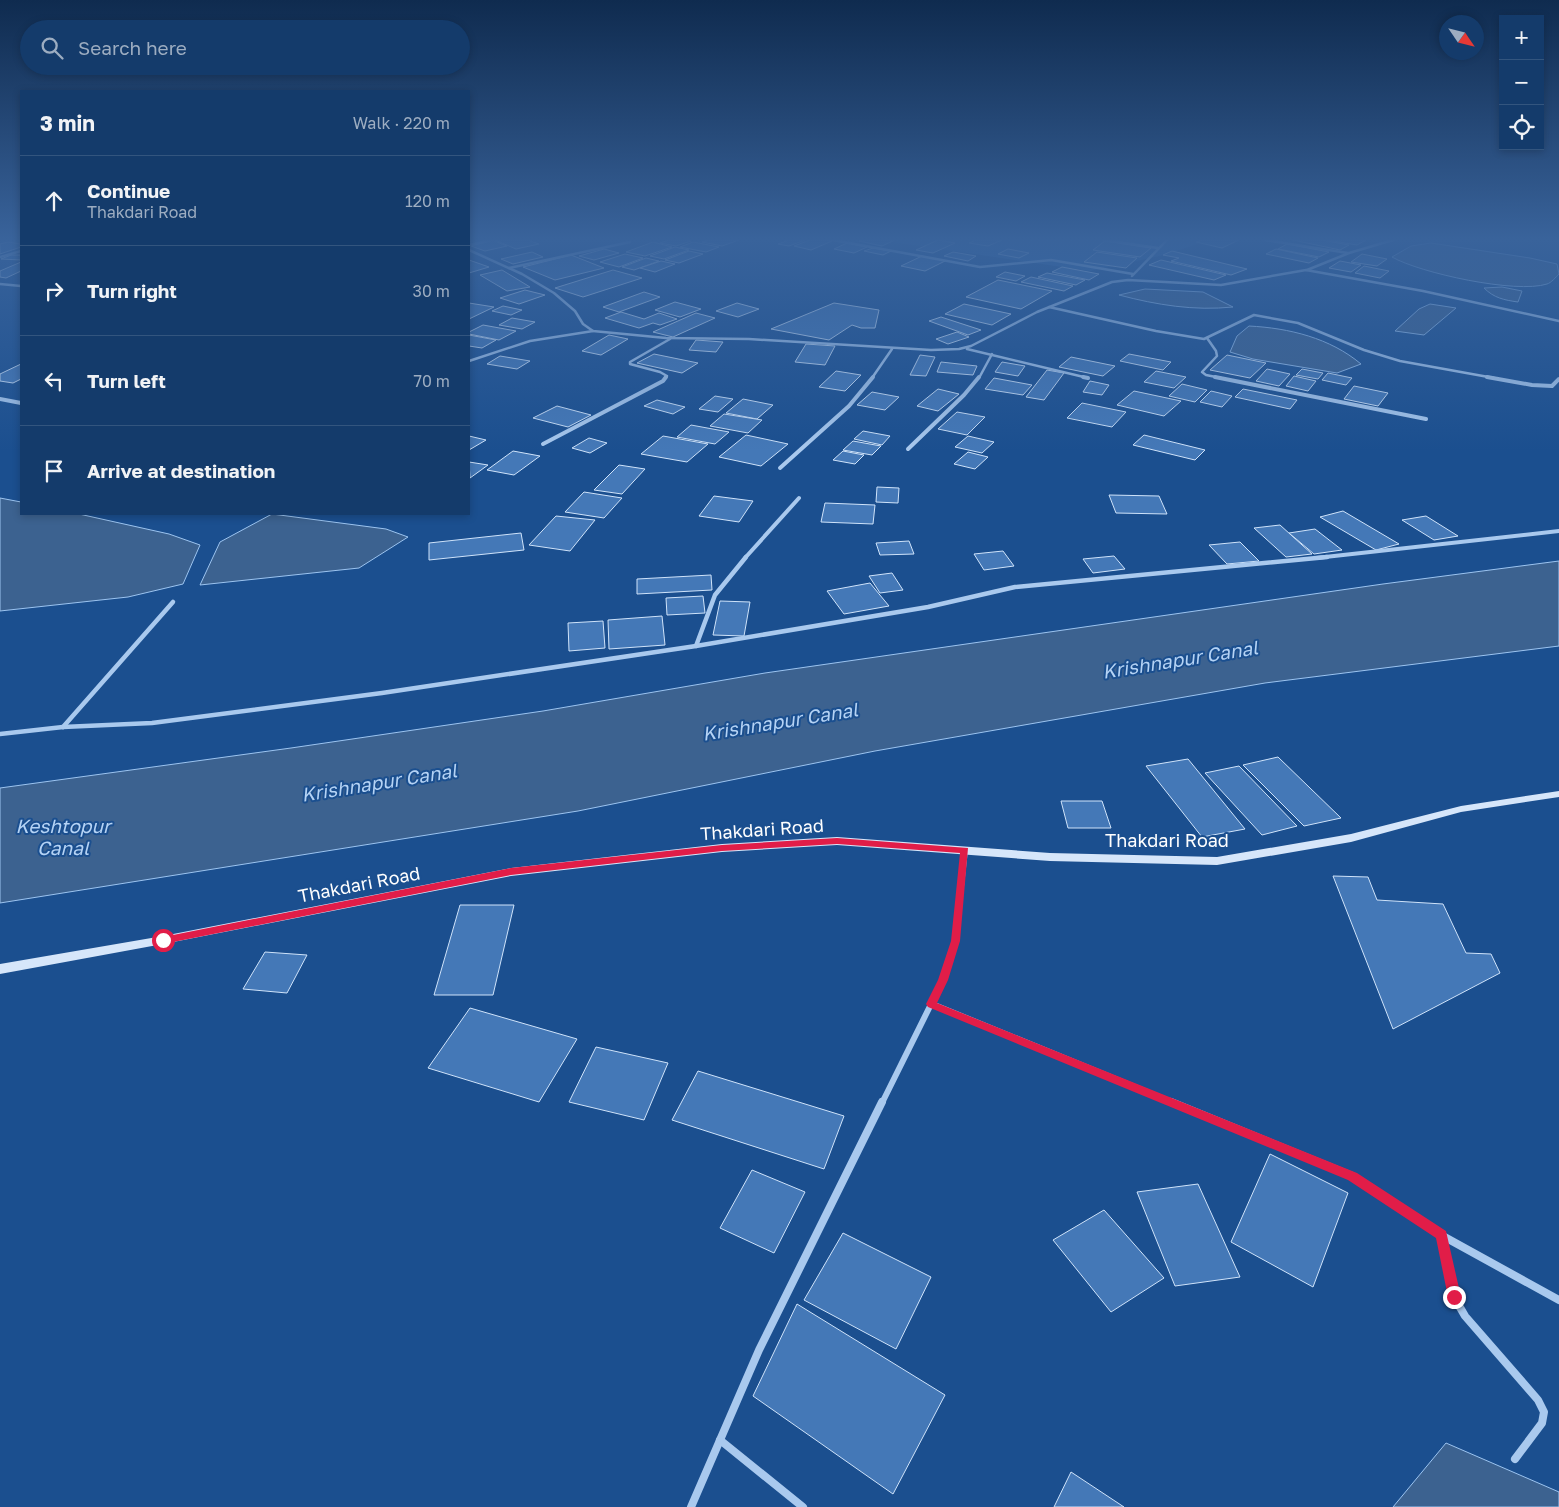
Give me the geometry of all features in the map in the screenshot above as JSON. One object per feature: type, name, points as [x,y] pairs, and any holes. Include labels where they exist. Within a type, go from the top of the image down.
[{"type":"street","points":[[574,310],[583,324],[594,331]]},
{"type":"street","points":[[964,348],[1041,310]]},
{"type":"street","points":[[1063,310],[1156,331],[1204,339],[1254,315],[1298,323],[1364,350],[1400,361],[1538,386],[1552,386],[1559,379]]},
{"type":"street","points":[[1511,310],[1559,321]]},
{"type":"street","points":[[470,361],[536,338],[560,333],[594,331],[671,338],[760,340],[931,350],[964,348],[1088,378]]},
{"type":"street","points":[[543,444],[663,381],[667,376],[630,364],[630,362],[671,338]]},
{"type":"street","points":[[1207,338],[1216,351],[1217,356],[1202,372],[1206,375],[1426,419]]},
{"type":"street","points":[[780,468],[849,406],[867,386],[892,348]]},
{"type":"street","points":[[908,449],[964,395],[978,379],[992,354]]},
{"type":"street","points":[[0,399],[20,403]]},
{"type":"street","points":[[696,646],[715,595],[724,582],[799,498]]},
{"type":"street","points":[[0,734],[62,727],[152,723],[382,693],[696,646],[928,608],[1015,587],[1239,567],[1559,531]]},
{"type":"street","points":[[62,727],[173,602]]},
{"type":"street","name":"Thakdari Road","points":[[0,969],[163,940],[511,872],[722,848],[837,841],[1050,857],[1217,861],[1351,838],[1460,809],[1559,794]]},
{"type":"street","points":[[691,1507],[759,1350],[943,980],[955,941],[965,850]]},
{"type":"street","points":[[932,1004],[1352,1176],[1441,1235],[1559,1300]]},
{"type":"street","points":[[1441,1235],[1454,1297],[1465,1316],[1538,1400],[1544,1412],[1542,1423],[1515,1459]]},
{"type":"street","points":[[720,1440],[804,1507]]},
{"type":"water","points":[[1418,310],[1453,310],[1424,335],[1395,331]]},
{"type":"water","points":[[1249,326],[1279,329],[1308,336],[1336,347],[1361,364],[1337,373],[1253,359],[1230,352],[1237,336]]},
{"type":"water","points":[[0,498],[20,502],[20,515],[84,515],[169,534],[200,545],[183,584],[128,597],[0,611]]},
{"type":"water","points":[[270,515],[386,529],[408,537],[359,568],[200,585],[220,542]]},
{"type":"water","name":"Keshtopur Canal","points":[[1559,561],[1559,646],[1265,683],[875,751],[578,811],[0,903],[0,788],[543,711],[765,673],[1383,584]]},
{"type":"water","points":[[1446,1443],[1559,1492],[1559,1507],[1393,1507]]},
{"type":"building","points":[[470,310],[487,310],[470,319]]},
{"type":"building","points":[[493,310],[521,310],[511,315],[492,311]]},
{"type":"building","points":[[656,310],[698,310],[680,317]]},
{"type":"building","points":[[718,310],[756,310],[738,317],[716,311]]},
{"type":"building","points":[[816,310],[879,310],[875,328],[861,328],[852,325],[829,340],[771,329]]},
{"type":"building","points":[[952,310],[994,310],[1011,314],[992,325],[945,314]]},
{"type":"building","points":[[621,312],[644,319],[659,313],[677,319],[660,325],[653,323],[639,328],[605,318]]},
{"type":"building","points":[[696,313],[715,318],[673,337],[653,332]]},
{"type":"building","points":[[941,317],[981,330],[968,335],[929,321]]},
{"type":"building","points":[[512,318],[535,322],[522,329],[499,325]]},
{"type":"building","points":[[483,325],[516,331],[499,340],[470,334],[470,332]]},
{"type":"building","points":[[957,332],[969,337],[948,344],[936,339]]},
{"type":"building","points":[[470,335],[496,340],[482,348],[470,346]]},
{"type":"building","points":[[609,335],[628,339],[601,355],[582,351]]},
{"type":"building","points":[[696,340],[723,342],[716,352],[689,350]]},
{"type":"building","points":[[806,344],[835,346],[825,365],[795,362]]},
{"type":"building","points":[[654,354],[698,363],[682,373],[637,363]]},
{"type":"building","points":[[1129,354],[1171,362],[1163,370],[1120,361]]},
{"type":"building","points":[[920,355],[935,357],[926,376],[910,375]]},
{"type":"building","points":[[1227,355],[1266,363],[1250,378],[1210,370]]},
{"type":"building","points":[[500,356],[530,361],[517,369],[487,364]]},
{"type":"building","points":[[1071,357],[1115,366],[1103,376],[1059,367]]},
{"type":"building","points":[[941,362],[977,366],[973,375],[937,372]]},
{"type":"building","points":[[1002,362],[1025,366],[1018,376],[995,372]]},
{"type":"building","points":[[20,364],[20,380],[13,383],[0,381],[0,374]]},
{"type":"building","points":[[1267,369],[1290,374],[1279,386],[1256,381]]},
{"type":"building","points":[[1302,369],[1323,373],[1318,379],[1296,375]]},
{"type":"building","points":[[1047,370],[1064,373],[1044,400],[1026,397]]},
{"type":"building","points":[[836,371],[861,375],[845,391],[819,387]]},
{"type":"building","points":[[1156,371],[1186,377],[1174,388],[1144,382]]},
{"type":"building","points":[[1328,373],[1352,378],[1346,385],[1322,380]]},
{"type":"building","points":[[1294,376],[1316,381],[1308,391],[1286,386]]},
{"type":"building","points":[[994,378],[1032,385],[1023,395],[985,389]]},
{"type":"building","points":[[1090,381],[1109,385],[1102,395],[1083,392]]},
{"type":"building","points":[[1182,384],[1207,390],[1195,402],[1169,396]]},
{"type":"building","points":[[1354,386],[1388,393],[1378,406],[1344,399]]},
{"type":"building","points":[[938,389],[959,394],[938,411],[917,406]]},
{"type":"building","points":[[1243,389],[1297,400],[1290,409],[1235,397]]},
{"type":"building","points":[[1134,391],[1181,401],[1164,416],[1117,405]]},
{"type":"building","points":[[1211,391],[1232,396],[1222,407],[1200,402]]},
{"type":"building","points":[[872,392],[899,397],[885,410],[857,405]]},
{"type":"building","points":[[715,396],[733,399],[718,412],[699,409]]},
{"type":"building","points":[[743,399],[773,405],[757,419],[726,413]]},
{"type":"building","points":[[657,400],[685,407],[673,414],[644,406]]},
{"type":"building","points":[[1082,403],[1126,412],[1112,427],[1067,418]]},
{"type":"building","points":[[557,406],[591,415],[568,427],[533,418]]},
{"type":"building","points":[[957,412],[985,417],[967,435],[938,429]]},
{"type":"building","points":[[724,414],[762,420],[748,433],[710,426]]},
{"type":"building","points":[[691,425],[729,432],[715,444],[677,437]]},
{"type":"building","points":[[863,431],[890,436],[882,445],[854,439]]},
{"type":"building","points":[[746,435],[788,444],[761,466],[719,457]]},
{"type":"building","points":[[1144,435],[1205,450],[1195,460],[1133,445]]},
{"type":"building","points":[[470,436],[486,440],[470,449]]},
{"type":"building","points":[[663,436],[708,444],[687,462],[641,454]]},
{"type":"building","points":[[968,436],[994,442],[982,453],[955,447]]},
{"type":"building","points":[[589,438],[607,443],[590,453],[572,448]]},
{"type":"building","points":[[853,441],[881,446],[872,455],[843,450]]},
{"type":"building","points":[[513,451],[540,456],[514,475],[487,470]]},
{"type":"building","points":[[843,451],[864,455],[855,464],[833,460]]},
{"type":"building","points":[[968,452],[988,457],[975,469],[954,464]]},
{"type":"building","points":[[470,462],[488,465],[470,478]]},
{"type":"building","points":[[619,465],[645,469],[622,494],[594,490]]},
{"type":"building","points":[[877,487],[899,488],[898,503],[876,502]]},
{"type":"building","points":[[584,492],[622,498],[604,518],[565,512]]},
{"type":"building","points":[[1109,495],[1159,496],[1167,514],[1116,513]]},
{"type":"building","points":[[714,496],[753,501],[739,522],[699,516]]},
{"type":"building","points":[[825,503],[875,505],[873,524],[821,522]]},
{"type":"building","points":[[1343,511],[1399,544],[1376,550],[1320,517]]},
{"type":"building","points":[[556,516],[595,520],[570,551],[529,545]]},
{"type":"building","points":[[1426,516],[1458,536],[1434,540],[1402,520]]},
{"type":"building","points":[[1280,525],[1312,554],[1286,557],[1254,528]]},
{"type":"building","points":[[1315,529],[1342,550],[1314,554],[1289,533]]},
{"type":"building","points":[[521,533],[524,550],[429,560],[429,543]]},
{"type":"building","points":[[909,541],[914,554],[880,555],[876,543]]},
{"type":"building","points":[[1240,542],[1259,561],[1227,564],[1209,545]]},
{"type":"building","points":[[1003,551],[1014,566],[984,570],[974,554]]},
{"type":"building","points":[[1114,556],[1125,569],[1093,573],[1083,559]]},
{"type":"building","points":[[892,573],[903,590],[880,593],[869,576]]},
{"type":"building","points":[[711,575],[712,590],[637,594],[637,579]]},
{"type":"building","points":[[870,583],[889,606],[844,614],[827,591]]},
{"type":"building","points":[[703,596],[705,613],[667,615],[666,598]]},
{"type":"building","points":[[720,601],[750,602],[744,636],[713,635]]},
{"type":"building","points":[[662,616],[665,645],[609,649],[608,620]]},
{"type":"building","points":[[603,621],[605,648],[569,651],[568,623]]},
{"type":"building","points":[[1278,757],[1341,818],[1304,826],[1243,765]]},
{"type":"building","points":[[1188,759],[1245,829],[1202,837],[1146,766]]},
{"type":"building","points":[[1239,766],[1297,826],[1262,835],[1205,773]]},
{"type":"building","points":[[1061,801],[1102,801],[1111,828],[1068,828]]},
{"type":"building","points":[[1333,876],[1368,877],[1377,900],[1443,904],[1466,953],[1491,954],[1500,973],[1393,1029]]},
{"type":"building","points":[[460,905],[514,905],[493,995],[434,995]]},
{"type":"building","points":[[265,952],[307,955],[287,993],[243,989]]},
{"type":"building","points":[[470,1008],[577,1039],[539,1102],[428,1068]]},
{"type":"building","points":[[596,1047],[668,1063],[644,1120],[569,1102]]},
{"type":"building","points":[[698,1071],[844,1116],[824,1169],[672,1120]]},
{"type":"building","points":[[1270,1154],[1348,1193],[1313,1287],[1231,1242]]},
{"type":"building","points":[[752,1170],[805,1192],[774,1253],[720,1228]]},
{"type":"building","points":[[1198,1184],[1240,1277],[1175,1286],[1137,1192]]},
{"type":"building","points":[[1104,1210],[1164,1278],[1111,1312],[1053,1240]]},
{"type":"building","points":[[843,1233],[931,1277],[896,1349],[804,1300]]},
{"type":"building","points":[[797,1304],[945,1395],[893,1494],[753,1396]]},
{"type":"building","points":[[1071,1472],[1124,1507],[1054,1507]]},
{"type":"route","points":[[163,940],[511,872],[722,848],[837,841],[965,850],[955,941],[943,980],[932,1004],[1352,1176],[1441,1235],[1454,1297]]},
{"type":"water label","name":"Krishnapur Canal","points":[[1180,659]]},
{"type":"water label","name":"Krishnapur Canal","points":[[780,721]]},
{"type":"water label","name":"Krishnapur Canal","points":[[379,782]]}]
